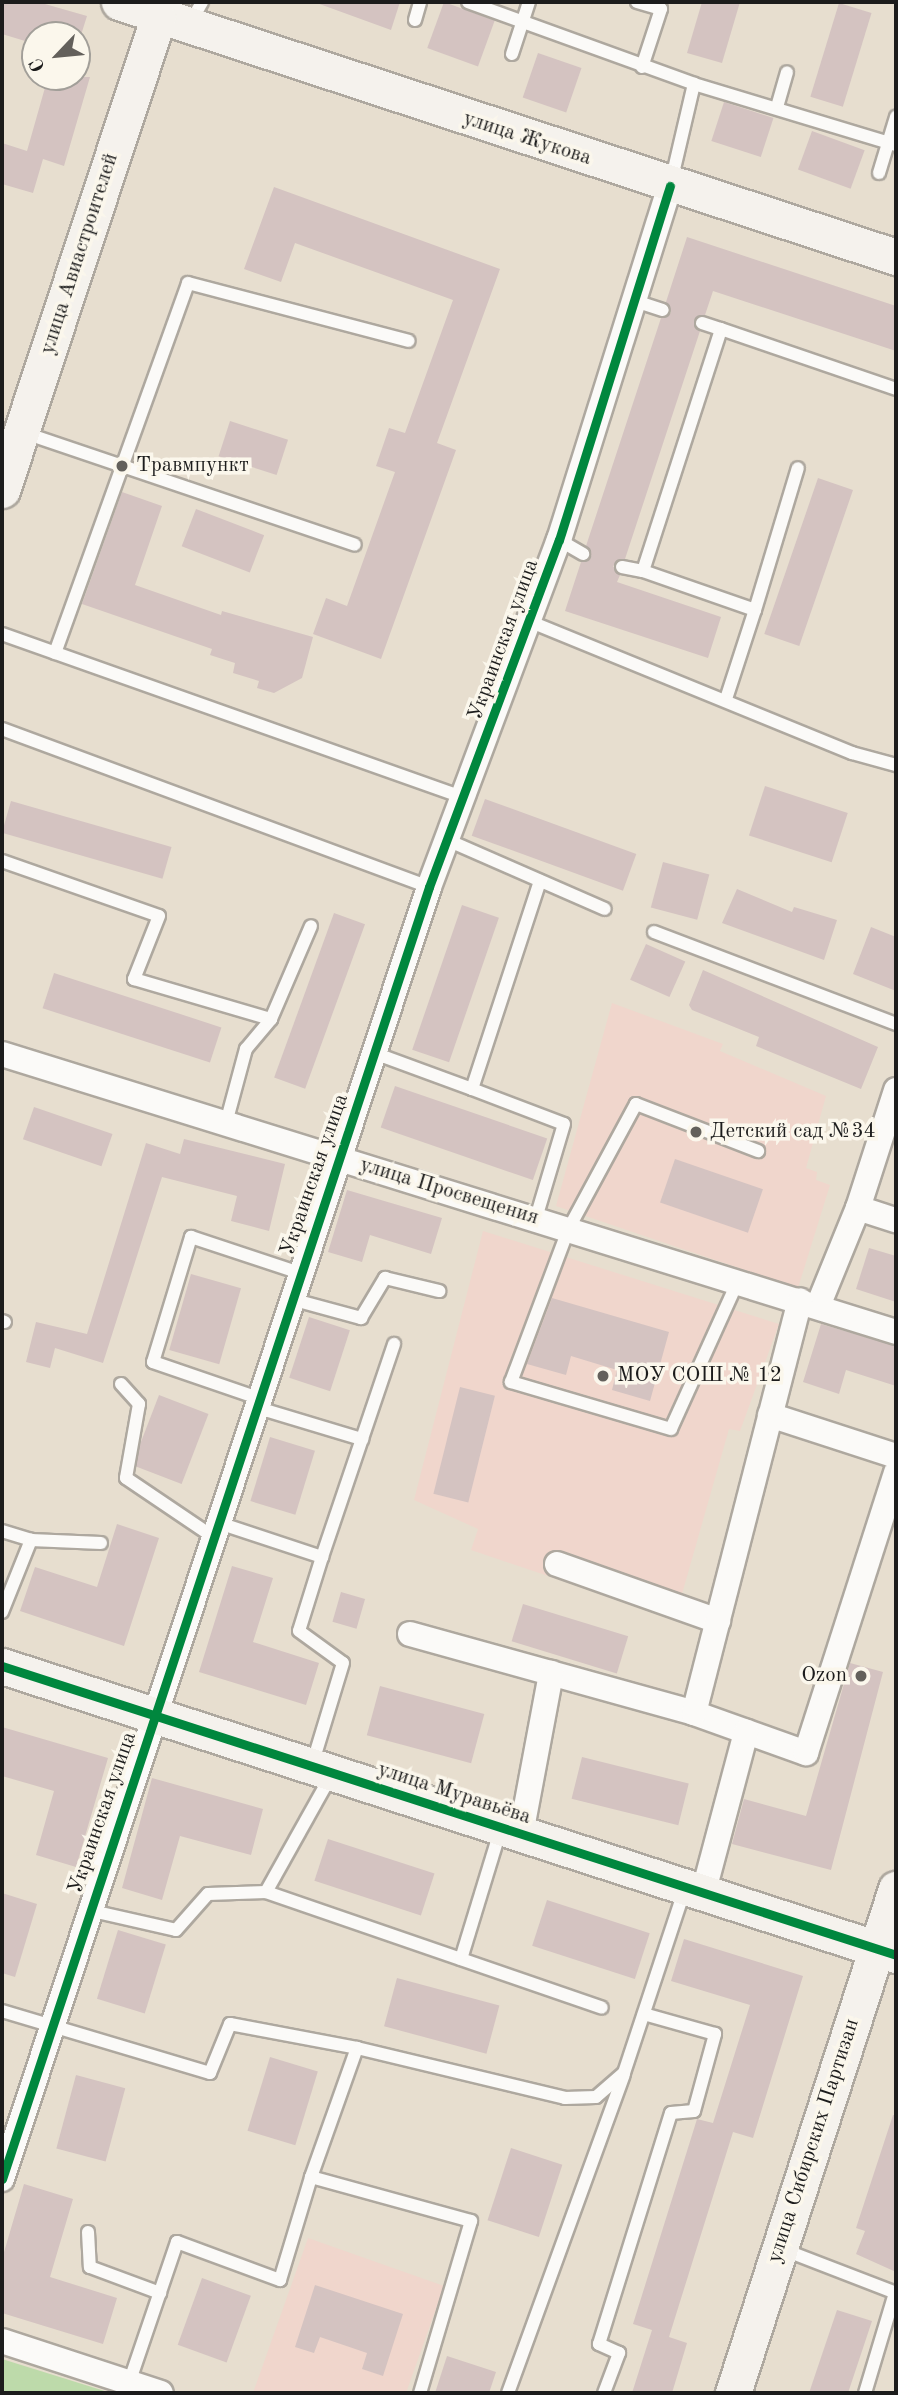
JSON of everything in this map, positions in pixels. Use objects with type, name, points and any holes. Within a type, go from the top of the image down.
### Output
[{"type":"street","name":"улица Жукова","points":[[119,2],[182,15],[670,186],[896,257]]},
{"type":"street","name":"улица Авиастроителей","points":[[2,490],[21,432],[182,15]]},
{"type":"street","name":"Украинская улица","points":[[2,2179],[88,1909],[155,1716],[214,1529],[429,887],[531,622],[559,540],[670,186]]},
{"type":"street","name":"улица Просвещения","points":[[2,1054],[569,1228],[896,1332]]},
{"type":"street","points":[[694,1713],[770,1415],[809,1303],[858,1208],[896,1090]]},
{"type":"street","points":[[858,1208],[896,1220]]},
{"type":"street","points":[[770,1415],[896,1455]]},
{"type":"street","points":[[410,1634],[694,1713],[806,1753],[896,1472]]},
{"type":"street","points":[[557,1564],[718,1620]]},
{"type":"street","name":"улица Муравьёва","points":[[2,1666],[887,1952]]},
{"type":"street","points":[[511,1831],[551,1673]]},
{"type":"street","points":[[694,1891],[746,1732]]},
{"type":"street","name":"улица Сибирских Партизан","points":[[733,2393],[779,2248],[887,1952],[896,1889]]},
{"type":"street","points":[[2,2341],[162,2393]]},
{"type":"lane","points":[[415,20],[420,2]]},
{"type":"lane","points":[[468,2],[642,67],[892,143]]},
{"type":"lane","points":[[512,54],[528,2]]},
{"type":"lane","points":[[637,2],[661,9],[642,67]]},
{"type":"lane","points":[[777,107],[787,72]]},
{"type":"lane","points":[[670,186],[694,84]]},
{"type":"lane","points":[[879,173],[892,143],[896,117]]},
{"type":"lane","points":[[55,653],[188,283],[409,341]]},
{"type":"lane","points":[[635,301],[663,310]]},
{"type":"lane","points":[[702,323],[896,389]]},
{"type":"lane","points":[[643,571],[721,329]]},
{"type":"lane","points":[[21,432],[355,545]]},
{"type":"lane","points":[[726,699],[798,468]]},
{"type":"lane","points":[[559,540],[583,554]]},
{"type":"lane","points":[[622,567],[643,571],[755,610]]},
{"type":"lane","points":[[531,622],[852,752],[896,765]]},
{"type":"lane","points":[[2,634],[464,798]]},
{"type":"lane","points":[[2,729],[429,887]]},
{"type":"lane","points":[[447,840],[605,909]]},
{"type":"lane","points":[[2,861],[159,916],[134,979],[271,1019]]},
{"type":"lane","points":[[472,1089],[540,881]]},
{"type":"lane","points":[[226,1123],[246,1049],[271,1019],[311,926]]},
{"type":"lane","points":[[654,932],[896,1024]]},
{"type":"lane","points":[[374,1053],[564,1124],[536,1219]]},
{"type":"lane","points":[[738,1281],[671,1429],[511,1382],[569,1228],[636,1104],[758,1151]]},
{"type":"lane","points":[[300,1273],[191,1237],[153,1362],[256,1403],[362,1439]]},
{"type":"lane","points":[[291,1299],[361,1318],[385,1278],[439,1291]]},
{"type":"lane","points":[[266,1892],[322,1769],[343,1663],[299,1631],[394,1344]]},
{"type":"lane","points":[[121,1384],[139,1404],[126,1478],[214,1529],[322,1557]]},
{"type":"lane","points":[[2,1531],[31,1540],[101,1543]]},
{"type":"lane","points":[[2,1612],[31,1540]]},
{"type":"lane","points":[[461,1959],[511,1831]]},
{"type":"lane","points":[[511,2392],[644,2014],[694,1891]]},
{"type":"lane","points":[[88,1909],[176,1930],[208,1894],[266,1892],[602,2008]]},
{"type":"lane","points":[[2,2011],[210,2073],[230,2024],[357,2048],[565,2098],[596,2097],[624,2073]]},
{"type":"lane","points":[[604,2393],[619,2353],[599,2344],[607,2318],[671,2113],[694,2111],[715,2034],[644,2014]]},
{"type":"lane","points":[[129,2383],[177,2242],[280,2280],[311,2177],[357,2048]]},
{"type":"lane","points":[[311,2177],[471,2221],[421,2393]]},
{"type":"lane","points":[[88,2232],[90,2267],[159,2293]]},
{"type":"lane","points":[[779,2248],[895,2293],[866,2393]]},
{"type":"shaded area","name":"Детский сад №34","points":[[612,1003],[723,1044],[720,1051],[826,1096],[806,1168],[817,1172],[816,1180],[830,1185],[798,1288],[556,1206]]},
{"type":"shaded area","name":"МОУ СОШ № 12","points":[[483,1231],[779,1324],[740,1431],[729,1429],[682,1594],[663,1589],[655,1612],[471,1550],[478,1529],[414,1500]]},
{"type":"shaded area","points":[[308,2238],[444,2286],[406,2393],[253,2393]]},
{"type":"green space","points":[[2,2359],[111,2393],[2,2393]]},
{"type":"building","points":[[2,2],[38,2],[87,16],[85,21],[21,21],[21,40],[2,34]]},
{"type":"building","points":[[314,2],[400,2],[391,30]]},
{"type":"building","points":[[444,2],[495,20],[478,67],[427,48]]},
{"type":"building","points":[[702,2],[740,2],[722,63],[687,53]]},
{"type":"building","points":[[839,3],[872,13],[843,107],[810,97]]},
{"type":"building","points":[[538,53],[581,68],[566,112],[523,97]]},
{"type":"building","points":[[44,91],[86,91],[64,166],[43,159],[33,193],[2,184],[2,143],[27,151]]},
{"type":"building","points":[[724,102],[773,118],[761,157],[711,141]]},
{"type":"building","points":[[812,131],[865,150],[851,189],[798,170]]},
{"type":"building","points":[[274,187],[500,269],[437,443],[456,450],[381,659],[313,634],[326,598],[347,606],[395,472],[376,466],[389,428],[405,433],[453,300],[295,243],[281,282],[244,269]]},
{"type":"building","points":[[687,237],[896,306],[896,351],[713,291],[705,315],[694,320],[700,331],[625,559],[613,566],[620,575],[617,582],[721,617],[708,658],[565,611],[581,562],[591,558],[586,546],[661,318],[671,313],[666,302]]},
{"type":"building","points":[[230,421],[288,440],[277,475],[219,456]]},
{"type":"building","points":[[818,478],[853,490],[799,646],[764,634]]},
{"type":"building","points":[[122,492],[162,506],[135,585],[221,615],[222,611],[313,637],[302,678],[274,693],[257,688],[259,681],[233,673],[235,663],[210,655],[212,649],[82,604]]},
{"type":"building","points":[[196,509],[264,535],[250,573],[182,546]]},
{"type":"building","points":[[765,786],[848,813],[832,862],[749,835]]},
{"type":"building","points":[[485,799],[636,854],[623,891],[472,836]]},
{"type":"building","points":[[11,801],[172,847],[162,879],[2,833]]},
{"type":"building","points":[[663,862],[709,874],[697,920],[651,907]]},
{"type":"building","points":[[737,889],[792,912],[794,907],[837,920],[824,960],[722,923]]},
{"type":"building","points":[[462,905],[499,918],[449,1062],[412,1050]]},
{"type":"building","points":[[334,913],[365,924],[305,1089],[274,1077]]},
{"type":"building","points":[[871,927],[896,937],[896,991],[853,974]]},
{"type":"building","points":[[646,944],[685,961],[669,997],[630,980]]},
{"type":"building","points":[[703,970],[878,1047],[861,1089],[756,1046],[759,1037],[692,1010],[689,1005]]},
{"type":"building","points":[[54,973],[221,1027],[210,1063],[43,1008]]},
{"type":"building","points":[[395,1086],[547,1138],[533,1180],[381,1128]]},
{"type":"building","points":[[34,1107],[112,1134],[101,1166],[23,1139]]},
{"type":"building","points":[[184,1139],[285,1164],[269,1231],[231,1221],[237,1196],[162,1177],[103,1363],[55,1348],[50,1368],[26,1362],[36,1322],[87,1334],[146,1143],[180,1154]]},
{"type":"building","name":"Детский сад №34","points":[[675,1159],[763,1189],[748,1233],[660,1202]]},
{"type":"building","points":[[347,1190],[442,1218],[431,1254],[370,1235],[362,1262],[328,1252]]},
{"type":"building","points":[[869,1248],[896,1256],[896,1302],[856,1289]]},
{"type":"building","points":[[191,1274],[241,1288],[219,1364],[169,1350]]},
{"type":"building","name":"МОУ СОШ № 12","points":[[552,1298],[669,1332],[650,1401],[612,1390],[617,1370],[571,1356],[566,1375],[527,1364]]},
{"type":"building","points":[[309,1317],[350,1330],[330,1391],[289,1378]]},
{"type":"building","points":[[821,1324],[896,1346],[896,1386],[846,1370],[839,1394],[803,1382]]},
{"type":"building","points":[[460,1387],[495,1396],[468,1502],[433,1494]]},
{"type":"building","points":[[159,1395],[208,1414],[182,1484],[132,1465]]},
{"type":"building","points":[[270,1437],[315,1451],[295,1515],[250,1501]]},
{"type":"building","points":[[117,1524],[159,1538],[124,1646],[20,1611],[35,1567],[97,1587]]},
{"type":"building","points":[[232,1566],[273,1578],[253,1642],[319,1663],[306,1705],[199,1672]]},
{"type":"building","points":[[341,1592],[365,1599],[356,1629],[332,1622]]},
{"type":"building","points":[[523,1604],[628,1636],[617,1673],[512,1641]]},
{"type":"building","points":[[850,1663],[883,1672],[831,1870],[732,1844],[744,1799],[806,1816]]},
{"type":"building","points":[[380,1686],[484,1714],[471,1763],[367,1735]]},
{"type":"building","points":[[2,1727],[108,1758],[76,1867],[36,1855],[54,1791],[2,1776]]},
{"type":"building","points":[[582,1757],[689,1784],[678,1825],[572,1799]]},
{"type":"building","points":[[152,1778],[263,1809],[251,1855],[180,1836],[162,1900],[122,1888]]},
{"type":"building","points":[[328,1839],[435,1874],[421,1915],[314,1881]]},
{"type":"building","points":[[2,1893],[37,1904],[15,1977],[2,1973]]},
{"type":"building","points":[[547,1900],[650,1933],[635,1979],[532,1946]]},
{"type":"building","points":[[118,1930],[166,1945],[145,2013],[97,1999]]},
{"type":"building","points":[[684,1939],[803,1976],[753,2138],[733,2132],[669,2337],[687,2343],[672,2393],[632,2393],[652,2330],[633,2324],[697,2119],[713,2123],[750,2005],[671,1981]]},
{"type":"building","points":[[397,1978],[499,2005],[486,2054],[384,2026]]},
{"type":"building","points":[[270,2057],[318,2072],[295,2145],[247,2131]]},
{"type":"building","points":[[76,2075],[125,2088],[106,2162],[56,2148]]},
{"type":"building","points":[[893,2115],[896,2115],[896,2272],[856,2254],[865,2231],[856,2228]]},
{"type":"building","points":[[511,2148],[562,2165],[539,2237],[488,2220]]},
{"type":"building","points":[[24,2184],[73,2199],[50,2277],[117,2298],[103,2344],[2,2313],[2,2259]]},
{"type":"building","points":[[202,2278],[251,2296],[227,2363],[178,2345]]},
{"type":"building","points":[[315,2285],[403,2314],[383,2376],[362,2369],[367,2353],[320,2337],[314,2353],[295,2347]]},
{"type":"building","points":[[837,2310],[872,2321],[848,2393],[809,2393]]},
{"type":"building","points":[[447,2356],[496,2372],[489,2393],[435,2393]]},
{"type":"cycle path","points":[[2,2179],[429,887],[559,540],[670,186]]},
{"type":"cycle path","points":[[2,1666],[896,1955]]},
{"type":"place","name":"Травмпункт","points":[[122,466]]},
{"type":"place","name":"Детский сад №34","points":[[696,1132]]},
{"type":"place","name":"МОУ СОШ № 12","points":[[603,1376]]},
{"type":"place","name":"Ozon","points":[[861,1676]]}]
